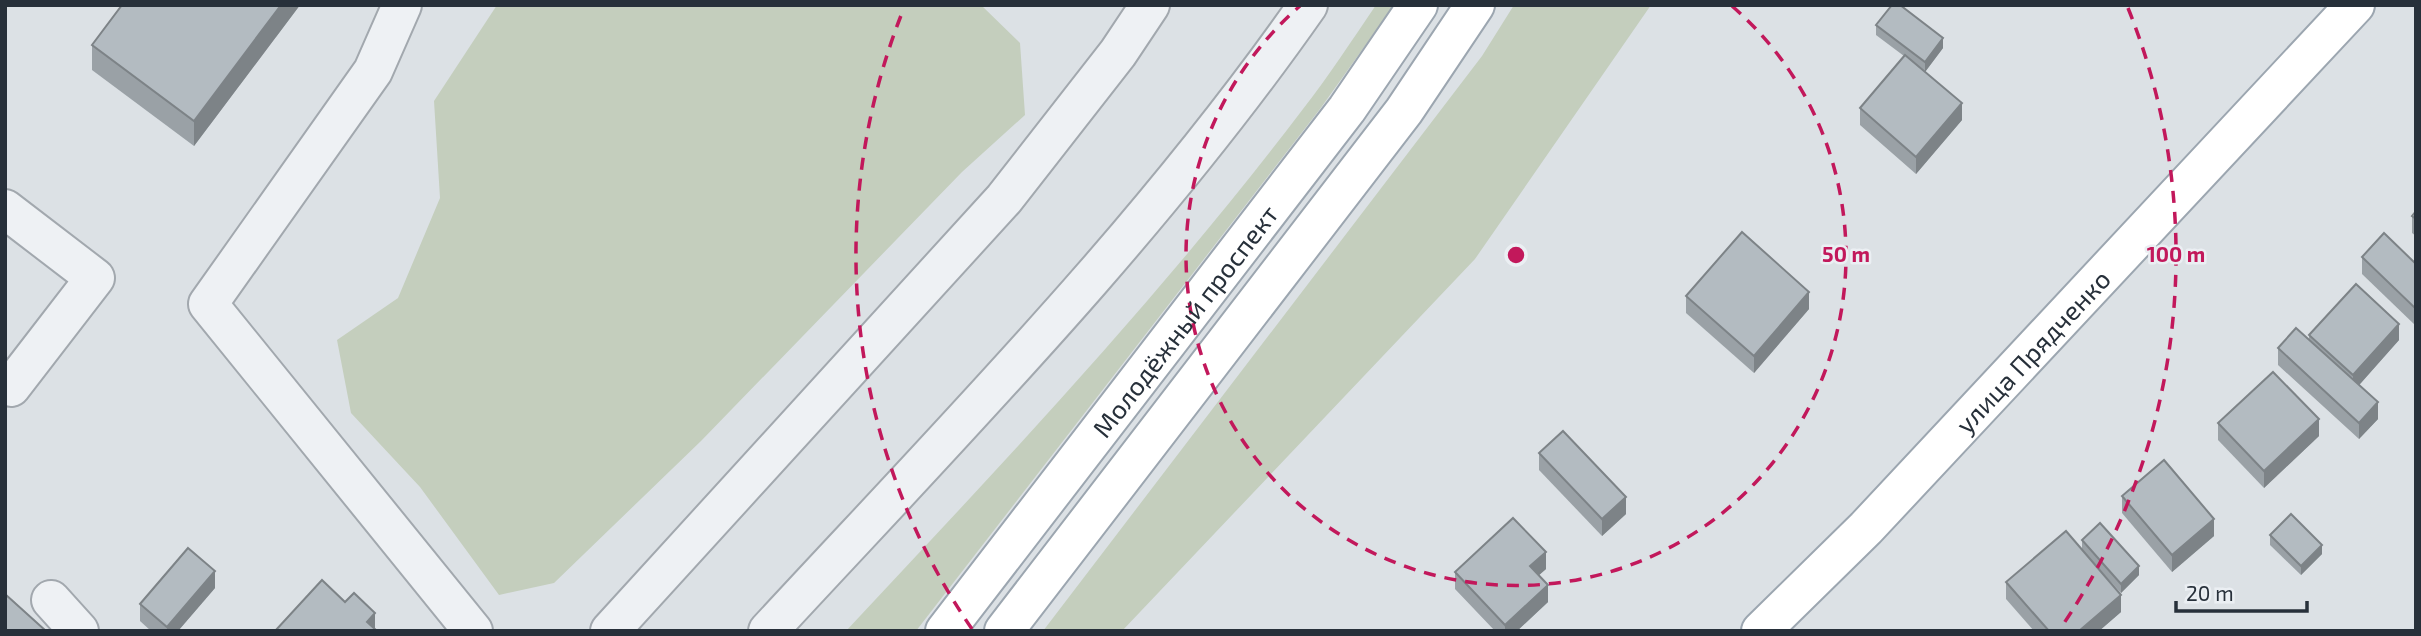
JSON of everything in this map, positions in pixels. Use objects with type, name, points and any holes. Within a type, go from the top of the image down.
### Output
[{"type":"main road","name":"Молодёжный проспект","points":[[945,631],[1347,108],[1418,5]]},
{"type":"main road","name":"Молодёжный проспект","points":[[1004,631],[1396,122],[1475,5]]},
{"type":"main road","name":"улица Прядченко","points":[[1761,631],[1866,528],[2355,5]]},
{"type":"lane","points":[[402,5],[373,71],[208,304],[473,631]]},
{"type":"lane","points":[[610,631],[1004,199],[1118,53],[1150,5]]},
{"type":"lane","points":[[768,631],[1052,324],[1235,104],[1307,6]]},
{"type":"lane","points":[[5,209],[95,278],[12,387],[5,383]]},
{"type":"lane","points":[[51,600],[79,631]]},
{"type":"green space","points":[[497,5],[981,5],[1020,43],[1025,115],[962,172],[701,441],[554,583],[499,595],[420,487],[351,413],[337,340],[398,298],[440,198],[434,101]]},
{"type":"green space","points":[[1376,5],[1394,5],[1320,109],[916,631],[846,631],[1081,376],[1195,245],[1313,96]]},
{"type":"green space","points":[[1514,5],[1651,5],[1475,259],[1122,631],[1043,631],[1482,56]]},
{"type":"building","points":[[122,5],[281,5],[194,121],[92,45]]},
{"type":"building","points":[[1892,5],[1900,5],[1943,38],[1925,62],[1876,25]]},
{"type":"building","points":[[1905,55],[1962,103],[1916,157],[1860,108]]},
{"type":"building","points":[[1742,232],[1809,292],[1754,356],[1686,296]]},
{"type":"building","points":[[2384,233],[2416,264],[2416,309],[2362,257]]},
{"type":"building","points":[[2356,284],[2399,324],[2353,375],[2309,335]]},
{"type":"building","points":[[2296,328],[2378,402],[2359,423],[2278,348]]},
{"type":"building","points":[[2273,372],[2319,419],[2264,471],[2218,423]]},
{"type":"building","points":[[1563,431],[1626,497],[1602,519],[1539,453]]},
{"type":"building","points":[[2164,460],[2214,519],[2172,555],[2122,496]]},
{"type":"building","points":[[2291,514],[2322,545],[2301,566],[2270,535]]},
{"type":"building","points":[[1513,518],[1546,552],[1530,566],[1548,585],[1505,625],[1455,572]]},
{"type":"building","points":[[2100,523],[2139,566],[2121,584],[2082,540]]},
{"type":"building","points":[[2066,531],[2121,595],[2079,631],[2049,631],[2006,582]]},
{"type":"building","points":[[188,548],[215,571],[167,627],[140,604]]},
{"type":"building","points":[[322,580],[345,602],[354,593],[375,613],[367,622],[377,631],[275,631]]},
{"type":"building","points":[[5,594],[46,631],[5,631]]}]
